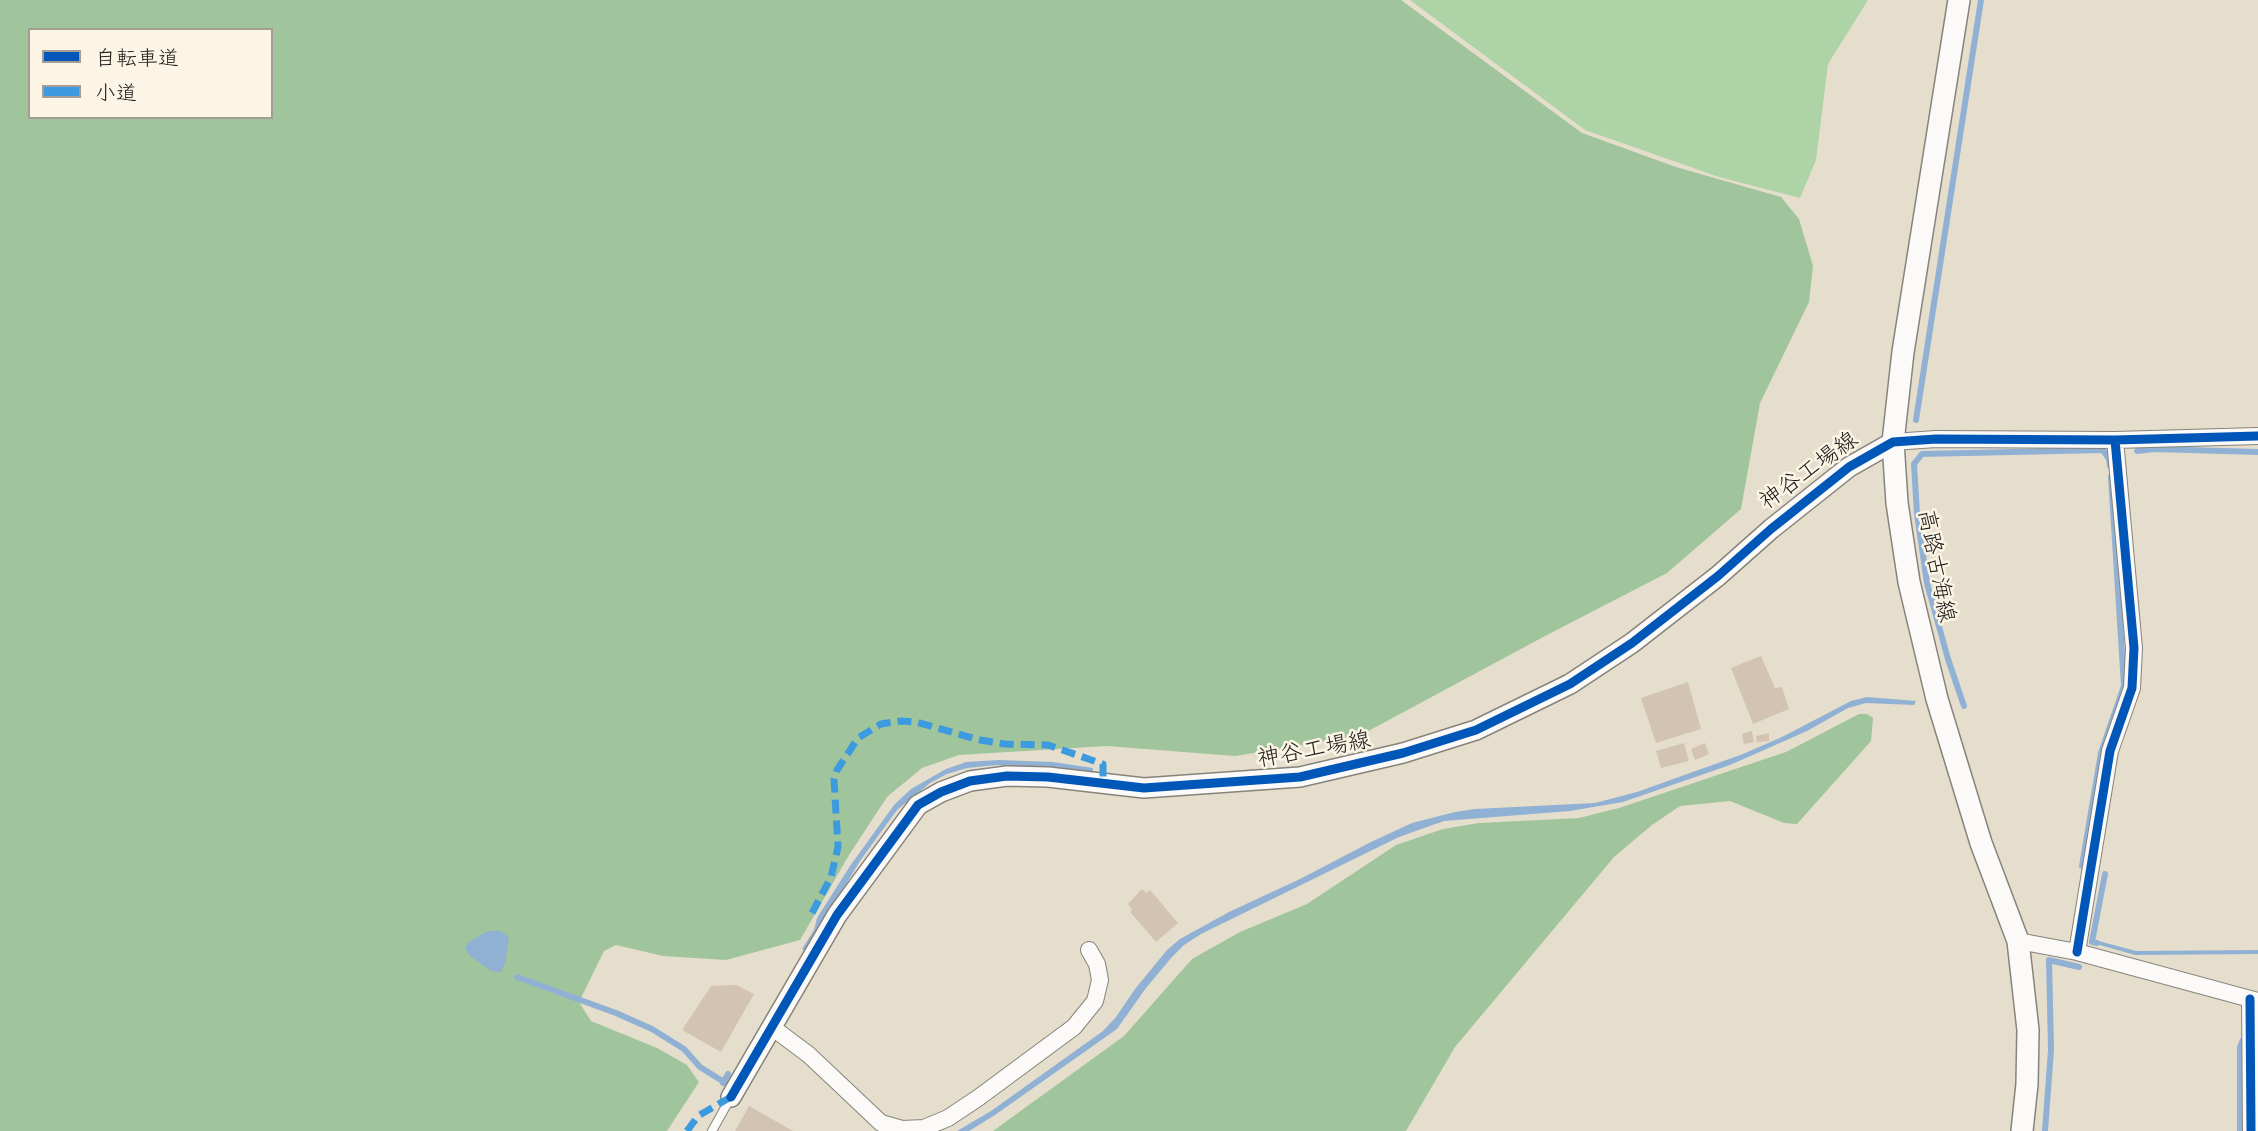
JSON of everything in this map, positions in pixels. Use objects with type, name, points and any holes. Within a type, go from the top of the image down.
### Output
[{"type":"main road","name":"高路古海線","points":[[1959,0],[1903,352],[1893,442],[1909,582],[1937,699],[1981,844],[2018,941],[2028,1030],[2027,1084],[2022,1131]]},
{"type":"street","points":[[1893,442],[1936,439],[2115,440],[2258,436]]},
{"type":"street","points":[[2077,952],[2110,751],[2132,688],[2134,648],[2115,440]]},
{"type":"street","name":"神谷工場線","points":[[731,1097],[837,915],[918,805],[941,792],[970,781],[1007,776],[1048,777],[1144,788],[1300,777],[1403,753],[1476,730],[1570,684],[1632,643],[1718,576],[1771,529],[1849,467],[1893,442]]},
{"type":"street","points":[[2018,941],[2077,952],[2254,1000],[2251,1131]]},
{"type":"street","points":[[773,1028],[809,1055],[881,1124],[902,1129],[924,1128],[948,1118],[978,1098],[1074,1027],[1095,1001],[1100,979],[1097,964],[1089,950]]},
{"type":"lane","points":[[712,1131],[731,1097]]},
{"type":"green space","points":[[0,0],[1401,0],[1582,133],[1676,167],[1781,197],[1799,219],[1813,266],[1809,302],[1760,403],[1741,509],[1667,573],[1359,736],[1235,756],[1107,746],[959,755],[922,768],[887,797],[849,855],[800,940],[726,960],[663,956],[616,945],[604,951],[579,1002],[591,1021],[657,1048],[687,1065],[699,1082],[667,1131],[0,1131]]},
{"type":"green space","points":[[1410,0],[1868,0],[1828,64],[1816,160],[1800,198],[1719,177],[1585,130]]},
{"type":"green space","points":[[1859,714],[1867,714],[1873,718],[1871,741],[1797,824],[1784,823],[1730,801],[1680,806],[1614,857],[1455,1047],[1406,1131],[993,1131],[1124,1036],[1192,959],[1240,932],[1307,904],[1396,845],[1443,829],[1479,823],[1579,818],[1619,808],[1786,752]]},
{"type":"water","points":[[1867,697],[1916,701],[1914,705],[1866,703],[1848,708],[1807,731],[1730,765],[1623,802],[1570,811],[1444,821],[1399,837],[1201,934],[1184,945],[1146,988],[1117,1029],[995,1115],[969,1131],[957,1131],[991,1111],[1103,1031],[1167,950],[1180,939],[1371,842],[1412,823],[1455,812],[1595,803],[1637,792],[1743,754],[1851,701]]},
{"type":"water","points":[[966,762],[1053,762],[1093,768],[1093,772],[997,765],[967,768],[930,783],[897,810],[860,861],[806,951],[802,949],[814,930],[817,918],[850,866],[894,805],[911,789],[946,769]]},
{"type":"water","points":[[488,931],[501,931],[509,938],[501,972],[491,971],[470,956],[465,949],[469,942]]},
{"type":"water","points":[[2091,939],[2136,951],[2258,950],[2258,954],[2135,955],[2089,942]]},
{"type":"building","points":[[1761,656],[1775,688],[1782,687],[1789,709],[1753,724],[1731,668]]},
{"type":"building","points":[[1688,682],[1701,729],[1656,743],[1641,698]]},
{"type":"building","points":[[1752,731],[1754,742],[1744,744],[1742,734]]},
{"type":"building","points":[[1769,733],[1769,741],[1757,742],[1756,736]]},
{"type":"building","points":[[1684,743],[1689,761],[1661,768],[1656,751]]},
{"type":"building","points":[[1705,743],[1709,754],[1695,760],[1691,749]]},
{"type":"building","points":[[1142,889],[1146,893],[1150,890],[1178,923],[1156,942],[1130,912],[1132,910],[1128,904]]},
{"type":"building","points":[[736,985],[754,994],[721,1052],[682,1030],[711,986]]},
{"type":"building","points":[[749,1106],[793,1131],[735,1131]]},
{"type":"waterway","points":[[1916,420],[1981,0]]},
{"type":"waterway","points":[[2137,451],[2154,449],[2258,452]]},
{"type":"waterway","points":[[1964,706],[1927,583],[1917,514],[1914,464],[1922,454],[2103,450],[2110,466]]},
{"type":"waterway","points":[[2082,866],[2101,753],[2124,686],[2111,477]]},
{"type":"waterway","points":[[2097,943],[2092,942],[2105,874]]},
{"type":"waterway","points":[[2045,1131],[2051,1050],[2049,960],[2079,967]]},
{"type":"waterway","points":[[517,977],[652,1029],[684,1049],[700,1067],[724,1082]]},
{"type":"waterway","points":[[2240,1131],[2240,1047],[2243,1040]]},
{"type":"waterway","points":[[723,1083],[728,1074]]},
{"type":"marked path","points":[[812,913],[831,877],[838,847],[834,779],[837,770],[858,738],[881,724],[916,722],[980,740],[1005,744],[1048,745],[1103,764],[1103,783]]},
{"type":"marked path","points":[[687,1131],[698,1116],[731,1097]]},
{"type":"cycle path","points":[[731,1097],[837,915],[918,805],[941,792],[970,781],[1007,776],[1048,777],[1144,788],[1300,777],[1403,753],[1476,730],[1570,684],[1632,643],[1718,576],[1771,529],[1849,467],[1893,442],[1936,439],[2115,440],[2258,436]]},
{"type":"cycle path","points":[[2077,952],[2110,751],[2132,688],[2134,648],[2115,440]]},
{"type":"cycle path","points":[[2250,999],[2251,1131]]}]
